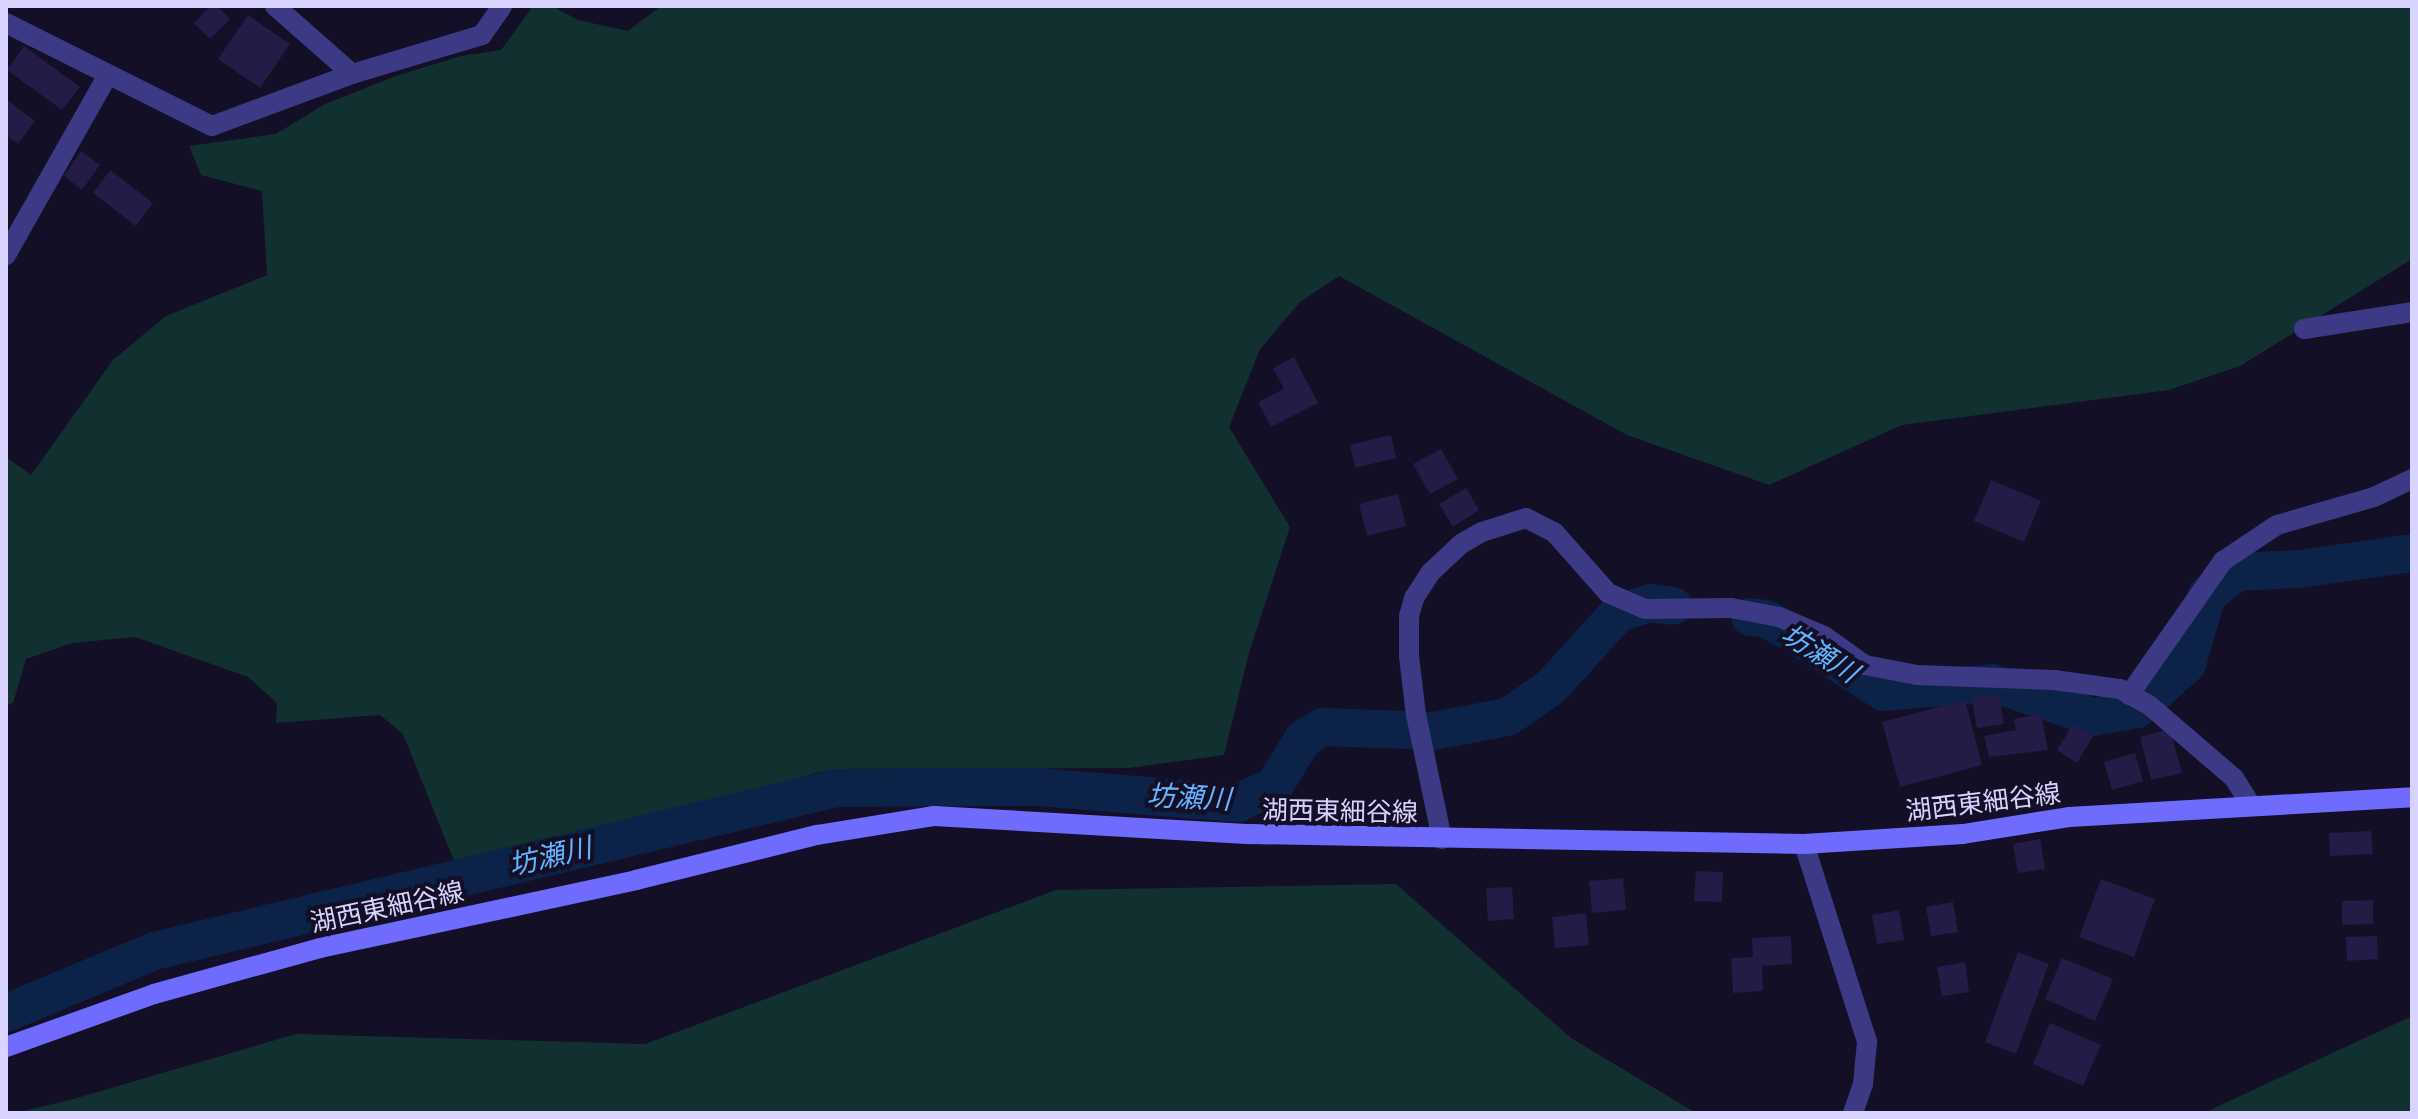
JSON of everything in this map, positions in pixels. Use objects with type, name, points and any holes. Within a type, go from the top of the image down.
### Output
[{"type":"main road","name":"湖西東細谷線","points":[[6,1047],[154,994],[320,948],[636,880],[817,835],[934,816],[1250,834],[1804,844],[1963,834],[2069,817],[2412,797]]},
{"type":"street","points":[[275,6],[352,74]]},
{"type":"street","points":[[6,23],[212,126],[352,74],[482,35],[502,6]]},
{"type":"street","points":[[6,255],[108,75]]},
{"type":"street","points":[[2304,329],[2412,312]]},
{"type":"street","points":[[2129,695],[2223,561],[2277,525],[2374,497],[2412,479]]},
{"type":"street","points":[[1442,839],[1416,715],[1409,656],[1409,616],[1414,598],[1430,573],[1461,544],[1512,520],[1526,518],[1543,524],[1608,593],[1645,609],[1731,608],[1779,617],[1824,636],[1865,665],[1917,675],[2054,680],[2120,689],[2180,730],[2234,778],[2251,805]]},
{"type":"street","points":[[1804,844],[1867,1042],[1863,1084],[1853,1113]]},
{"type":"green space","points":[[533,6],[552,6],[578,20],[628,31],[661,6],[2412,6],[2412,259],[2240,366],[2169,390],[1902,425],[1769,485],[1627,435],[1339,276],[1300,302],[1260,349],[1229,427],[1290,527],[1249,653],[1224,755],[1129,768],[835,769],[811,774],[755,799],[709,805],[627,826],[578,831],[552,844],[485,862],[454,861],[403,734],[380,715],[276,723],[277,703],[248,677],[135,637],[72,643],[26,659],[13,703],[6,705],[6,457],[31,475],[113,360],[166,316],[267,275],[262,191],[201,175],[189,146],[276,134],[325,104],[396,76],[461,56],[501,50]]},
{"type":"green space","points":[[1396,884],[1571,1038],[1696,1113],[14,1113],[70,1100],[296,1034],[645,1044],[1056,890]]},
{"type":"green space","points":[[2412,1016],[2412,1113],[2206,1113],[2212,1109]]},
{"type":"building","points":[[210,6],[217,6],[230,19],[210,39],[194,23]]},
{"type":"building","points":[[248,15],[290,44],[260,88],[218,59]]},
{"type":"building","points":[[24,46],[80,87],[62,110],[7,70]]},
{"type":"building","points":[[6,99],[35,121],[18,144],[6,135]]},
{"type":"building","points":[[81,151],[100,165],[82,190],[64,176]]},
{"type":"building","points":[[110,170],[153,203],[136,226],[93,193]]},
{"type":"building","points":[[1294,357],[1318,403],[1271,427],[1258,402],[1284,389],[1273,368]]},
{"type":"building","points":[[1391,435],[1396,458],[1355,468],[1350,445]]},
{"type":"building","points":[[1441,449],[1458,479],[1430,494],[1413,464]]},
{"type":"building","points":[[1991,480],[2041,501],[2024,542],[1974,521]]},
{"type":"building","points":[[1466,488],[1479,510],[1453,527],[1439,504]]},
{"type":"building","points":[[1398,494],[1406,526],[1367,536],[1359,504]]},
{"type":"building","points":[[1999,694],[2004,724],[1977,728],[1972,698]]},
{"type":"building","points":[[1965,700],[1982,765],[1900,787],[1882,722]]},
{"type":"building","points":[[2041,714],[2048,750],[1989,757],[1984,736],[2016,730],[2014,719]]},
{"type":"building","points":[[2073,724],[2093,736],[2077,763],[2057,750]]},
{"type":"building","points":[[2170,729],[2182,773],[2151,780],[2140,737]]},
{"type":"building","points":[[2135,753],[2143,781],[2112,790],[2104,762]]},
{"type":"building","points":[[2371,831],[2373,854],[2330,856],[2329,833]]},
{"type":"building","points":[[2040,839],[2045,869],[2018,873],[2013,844]]},
{"type":"building","points":[[1696,871],[1723,872],[1722,902],[1694,901]]},
{"type":"building","points":[[1623,878],[1626,910],[1592,913],[1589,881]]},
{"type":"building","points":[[2101,879],[2155,899],[2134,957],[2079,937]]},
{"type":"building","points":[[1512,887],[1514,919],[1488,921],[1486,888]]},
{"type":"building","points":[[2373,900],[2373,924],[2342,925],[2342,901]]},
{"type":"building","points":[[1953,902],[1958,932],[1931,936],[1926,907]]},
{"type":"building","points":[[1899,910],[1904,940],[1877,944],[1872,915]]},
{"type":"building","points":[[1586,913],[1589,945],[1555,948],[1552,917]]},
{"type":"building","points":[[1791,936],[1792,964],[1762,966],[1763,991],[1733,993],[1731,958],[1753,957],[1752,938]]},
{"type":"building","points":[[2377,936],[2378,959],[2347,961],[2346,937]]},
{"type":"building","points":[[2018,952],[2049,964],[2016,1054],[1985,1042]]},
{"type":"building","points":[[2062,958],[2113,979],[2095,1021],[2045,999]]},
{"type":"building","points":[[1965,962],[1969,992],[1942,996],[1937,967]]},
{"type":"building","points":[[2050,1023],[2101,1045],[2083,1086],[2033,1064]]},
{"type":"waterway","name":"坊瀬川","points":[[1750,617],[1766,619],[1793,633],[1883,692],[1992,683],[2093,717],[2137,709],[2187,664],[2207,595],[2236,572],[2299,569],[2412,553]]},
{"type":"waterway","name":"坊瀬川","points":[[6,1013],[154,951],[837,788],[1037,787],[1238,803],[1275,785],[1303,739],[1323,727],[1433,731],[1508,717],[1551,687],[1618,613],[1650,603],[1673,606]]}]
